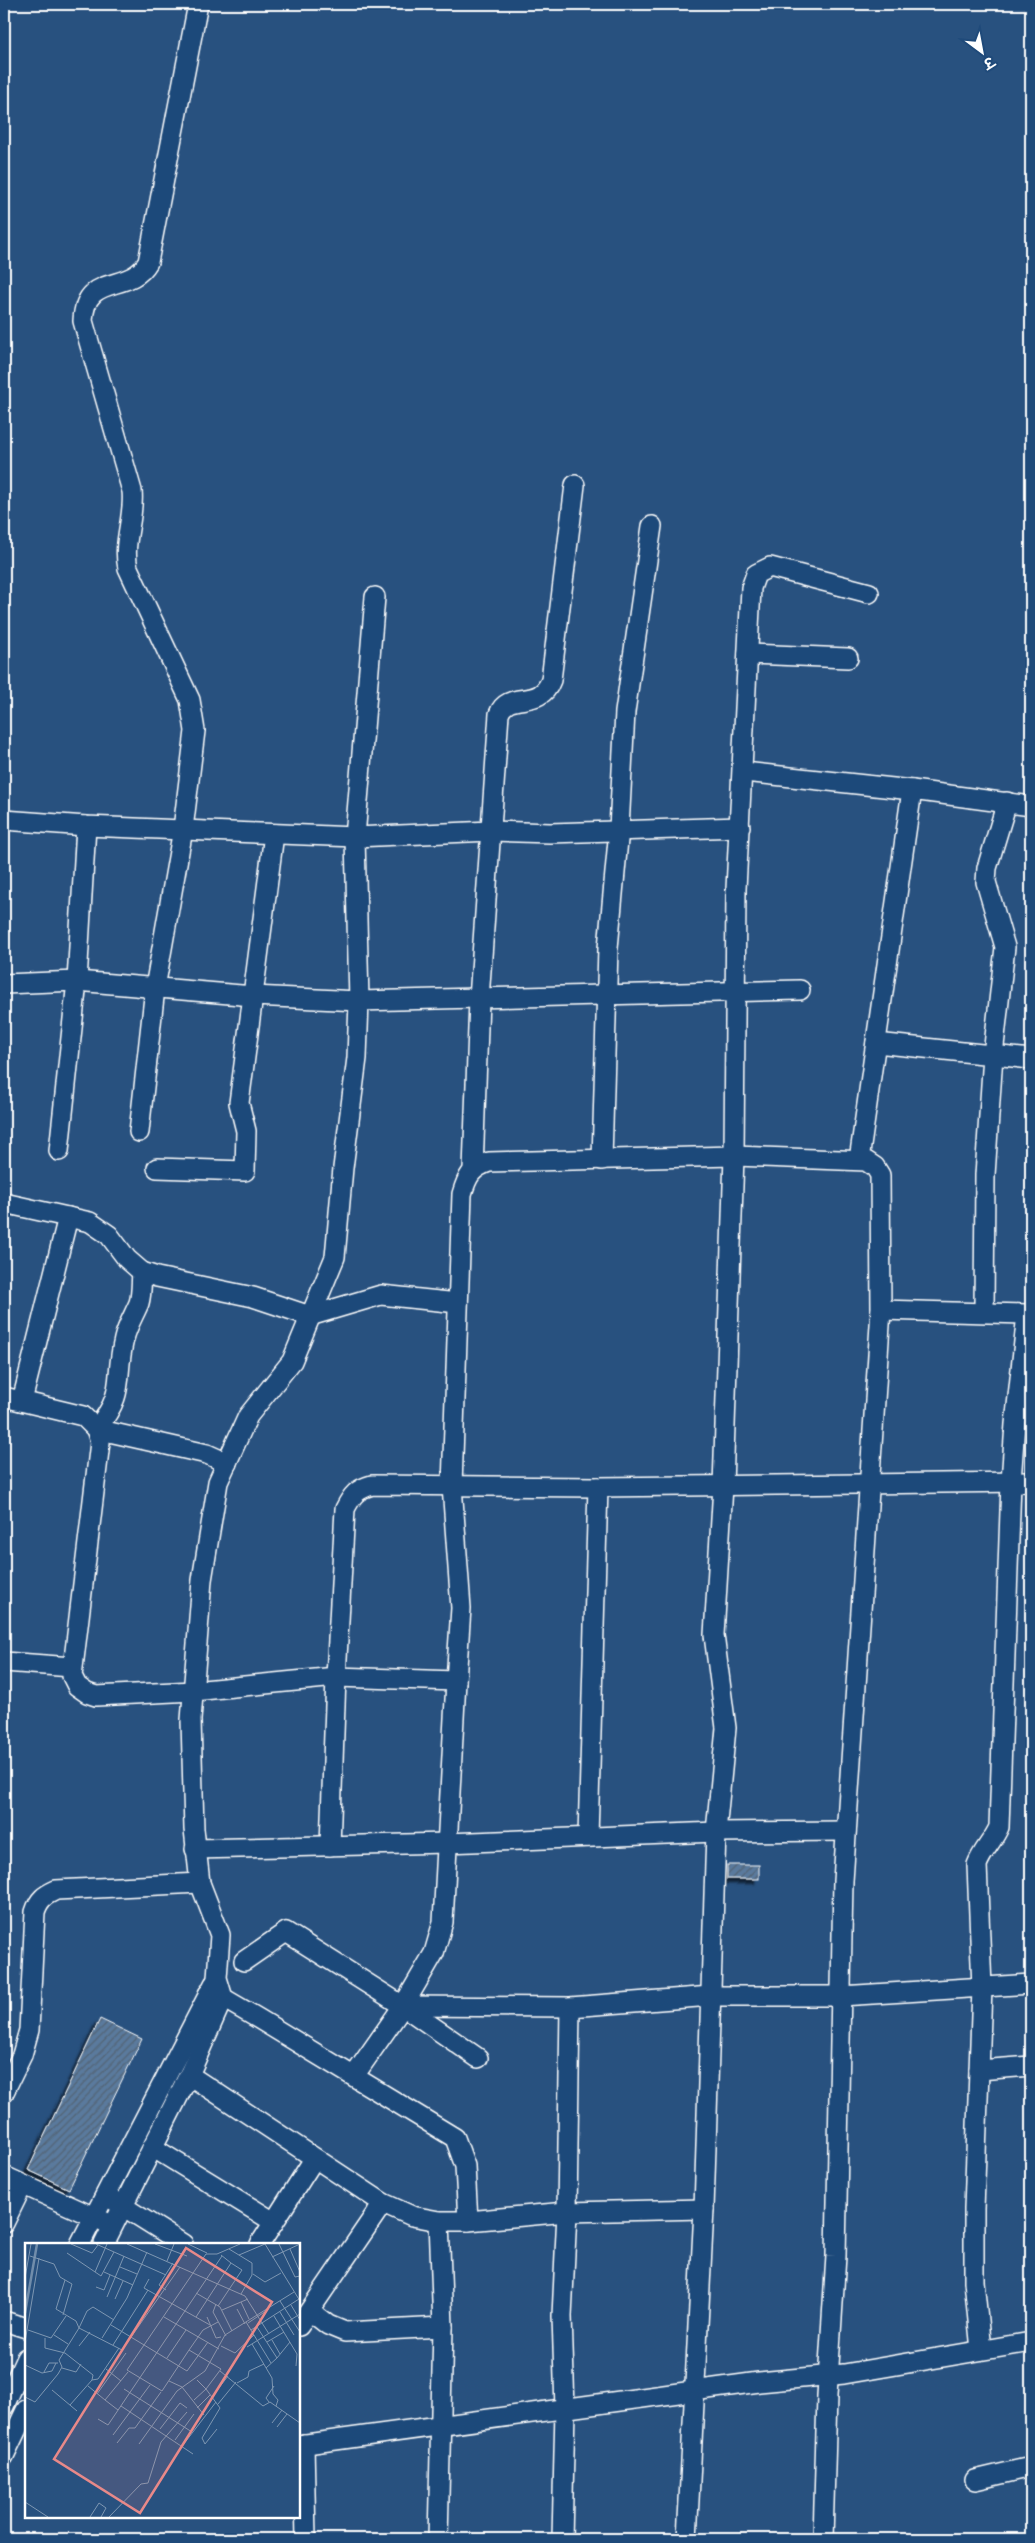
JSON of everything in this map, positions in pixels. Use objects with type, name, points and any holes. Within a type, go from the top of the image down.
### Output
[{"type":"street","points":[[139,1132],[155,988],[183,829],[194,748],[193,715],[190,700],[128,568],[125,556],[133,511],[132,491],[83,321],[84,306],[93,292],[137,275],[148,262],[198,4]]},
{"type":"street","points":[[473,1170],[479,999],[499,714],[501,707],[507,702],[538,697],[547,689],[551,680],[576,485]]},
{"type":"street","points":[[602,1160],[608,948],[619,829],[627,687],[652,526]]},
{"type":"street","points":[[687,2539],[704,2209],[716,1832],[726,1728],[714,1635],[723,1486],[734,1156],[734,992],[750,588],[756,574],[770,567],[869,593]]},
{"type":"street","points":[[104,2243],[200,2051],[216,1990],[220,1935],[200,1883],[196,1850],[191,1720],[202,1580],[218,1482],[248,1416],[292,1361],[336,1257],[343,1168],[357,1058],[359,1001],[355,837],[375,597]]},
{"type":"street","points":[[748,654],[848,658]]},
{"type":"street","points":[[744,772],[912,790],[1031,806]]},
{"type":"street","points":[[859,1160],[912,790]]},
{"type":"street","points":[[984,1312],[983,1234],[993,1055],[1006,947],[986,882],[987,868],[1007,802]]},
{"type":"street","points":[[4,820],[86,826],[355,837],[490,831],[550,834],[619,829],[740,827]]},
{"type":"street","points":[[60,1151],[77,981],[86,826]]},
{"type":"street","points":[[157,1168],[245,1171],[246,1131],[239,1103],[274,834]]},
{"type":"street","points":[[4,984],[77,981],[253,996],[359,1001],[800,990]]},
{"type":"street","points":[[876,1042],[1031,1059]]},
{"type":"street","points":[[354,2076],[403,2006],[434,1953],[443,1922],[456,1681],[462,1608],[452,1486],[462,1194],[468,1175],[478,1166],[489,1162],[734,1156],[866,1161],[875,1167],[880,1175],[881,1310],[846,1831],[836,2256],[828,2376],[823,2539]]},
{"type":"street","points":[[4,1203],[68,1217],[100,1227],[127,1259],[142,1272],[156,1277],[253,1297],[310,1316],[381,1295],[458,1303]]},
{"type":"street","points":[[68,1217],[13,1399],[83,1416],[96,1429],[100,1442],[72,1667],[72,1676],[77,1686],[86,1693],[96,1696],[193,1691],[336,1677],[456,1681]]},
{"type":"street","points":[[96,1429],[109,1414],[118,1392],[126,1329],[140,1296],[142,1272]]},
{"type":"street","points":[[881,1310],[1029,1314],[1015,1424],[1011,1482],[999,1827],[994,1838],[981,1855],[977,1865],[982,1988],[974,2263],[981,2350]]},
{"type":"street","points":[[96,1429],[207,1454],[227,1463]]},
{"type":"street","points":[[330,1846],[336,1677],[346,1509],[351,1497],[358,1489],[372,1485],[598,1488],[1031,1482]]},
{"type":"street","points":[[588,1836],[598,1488]]},
{"type":"street","points":[[4,1662],[72,1667]]},
{"type":"street","points":[[196,1850],[447,1843],[716,1832],[846,1831]]},
{"type":"street","points":[[4,2092],[22,2055],[29,2030],[38,1902],[44,1896],[56,1890],[200,1883]]},
{"type":"street","points":[[244,1961],[286,1932],[403,2006],[478,2058]]},
{"type":"street","points":[[403,2006],[570,2008],[711,1996],[841,1996],[1031,1984]]},
{"type":"street","points":[[80,2243],[183,2043],[216,1990]]},
{"type":"street","points":[[216,1990],[455,2138],[465,2166],[468,2221]]},
{"type":"street","points":[[562,2539],[565,2409],[562,2316],[567,2212],[570,2008]]},
{"type":"street","points":[[183,2043],[200,2051]]},
{"type":"street","points":[[979,2070],[1031,2066]]},
{"type":"street","points":[[189,2075],[383,2203],[412,2216],[439,2221],[468,2221],[567,2212],[704,2209]]},
{"type":"street","points":[[152,2147],[274,2222]]},
{"type":"street","points":[[261,2243],[314,2159]]},
{"type":"street","points":[[4,2176],[22,2186],[94,2216],[113,2226]]},
{"type":"street","points":[[4,2223],[22,2186]]},
{"type":"street","points":[[105,2196],[181,2243]]},
{"type":"street","points":[[300,2325],[383,2203]]},
{"type":"street","points":[[438,2539],[443,2328],[439,2221]]},
{"type":"street","points":[[310,2310],[328,2325],[345,2332],[443,2328]]},
{"type":"street","points":[[4,2320],[25,2328]]},
{"type":"street","points":[[306,2539],[301,2445],[694,2390],[828,2376],[1031,2342]]},
{"type":"street","points":[[4,2406],[25,2360]]},
{"type":"street","points":[[4,2456],[25,2412]]},
{"type":"street","points":[[975,2480],[1031,2467]]},
{"type":"building","points":[[727,1865],[759,1865],[759,1879],[727,1879]]},
{"type":"building","points":[[100,2019],[142,2039],[69,2189],[28,2170]]}]
